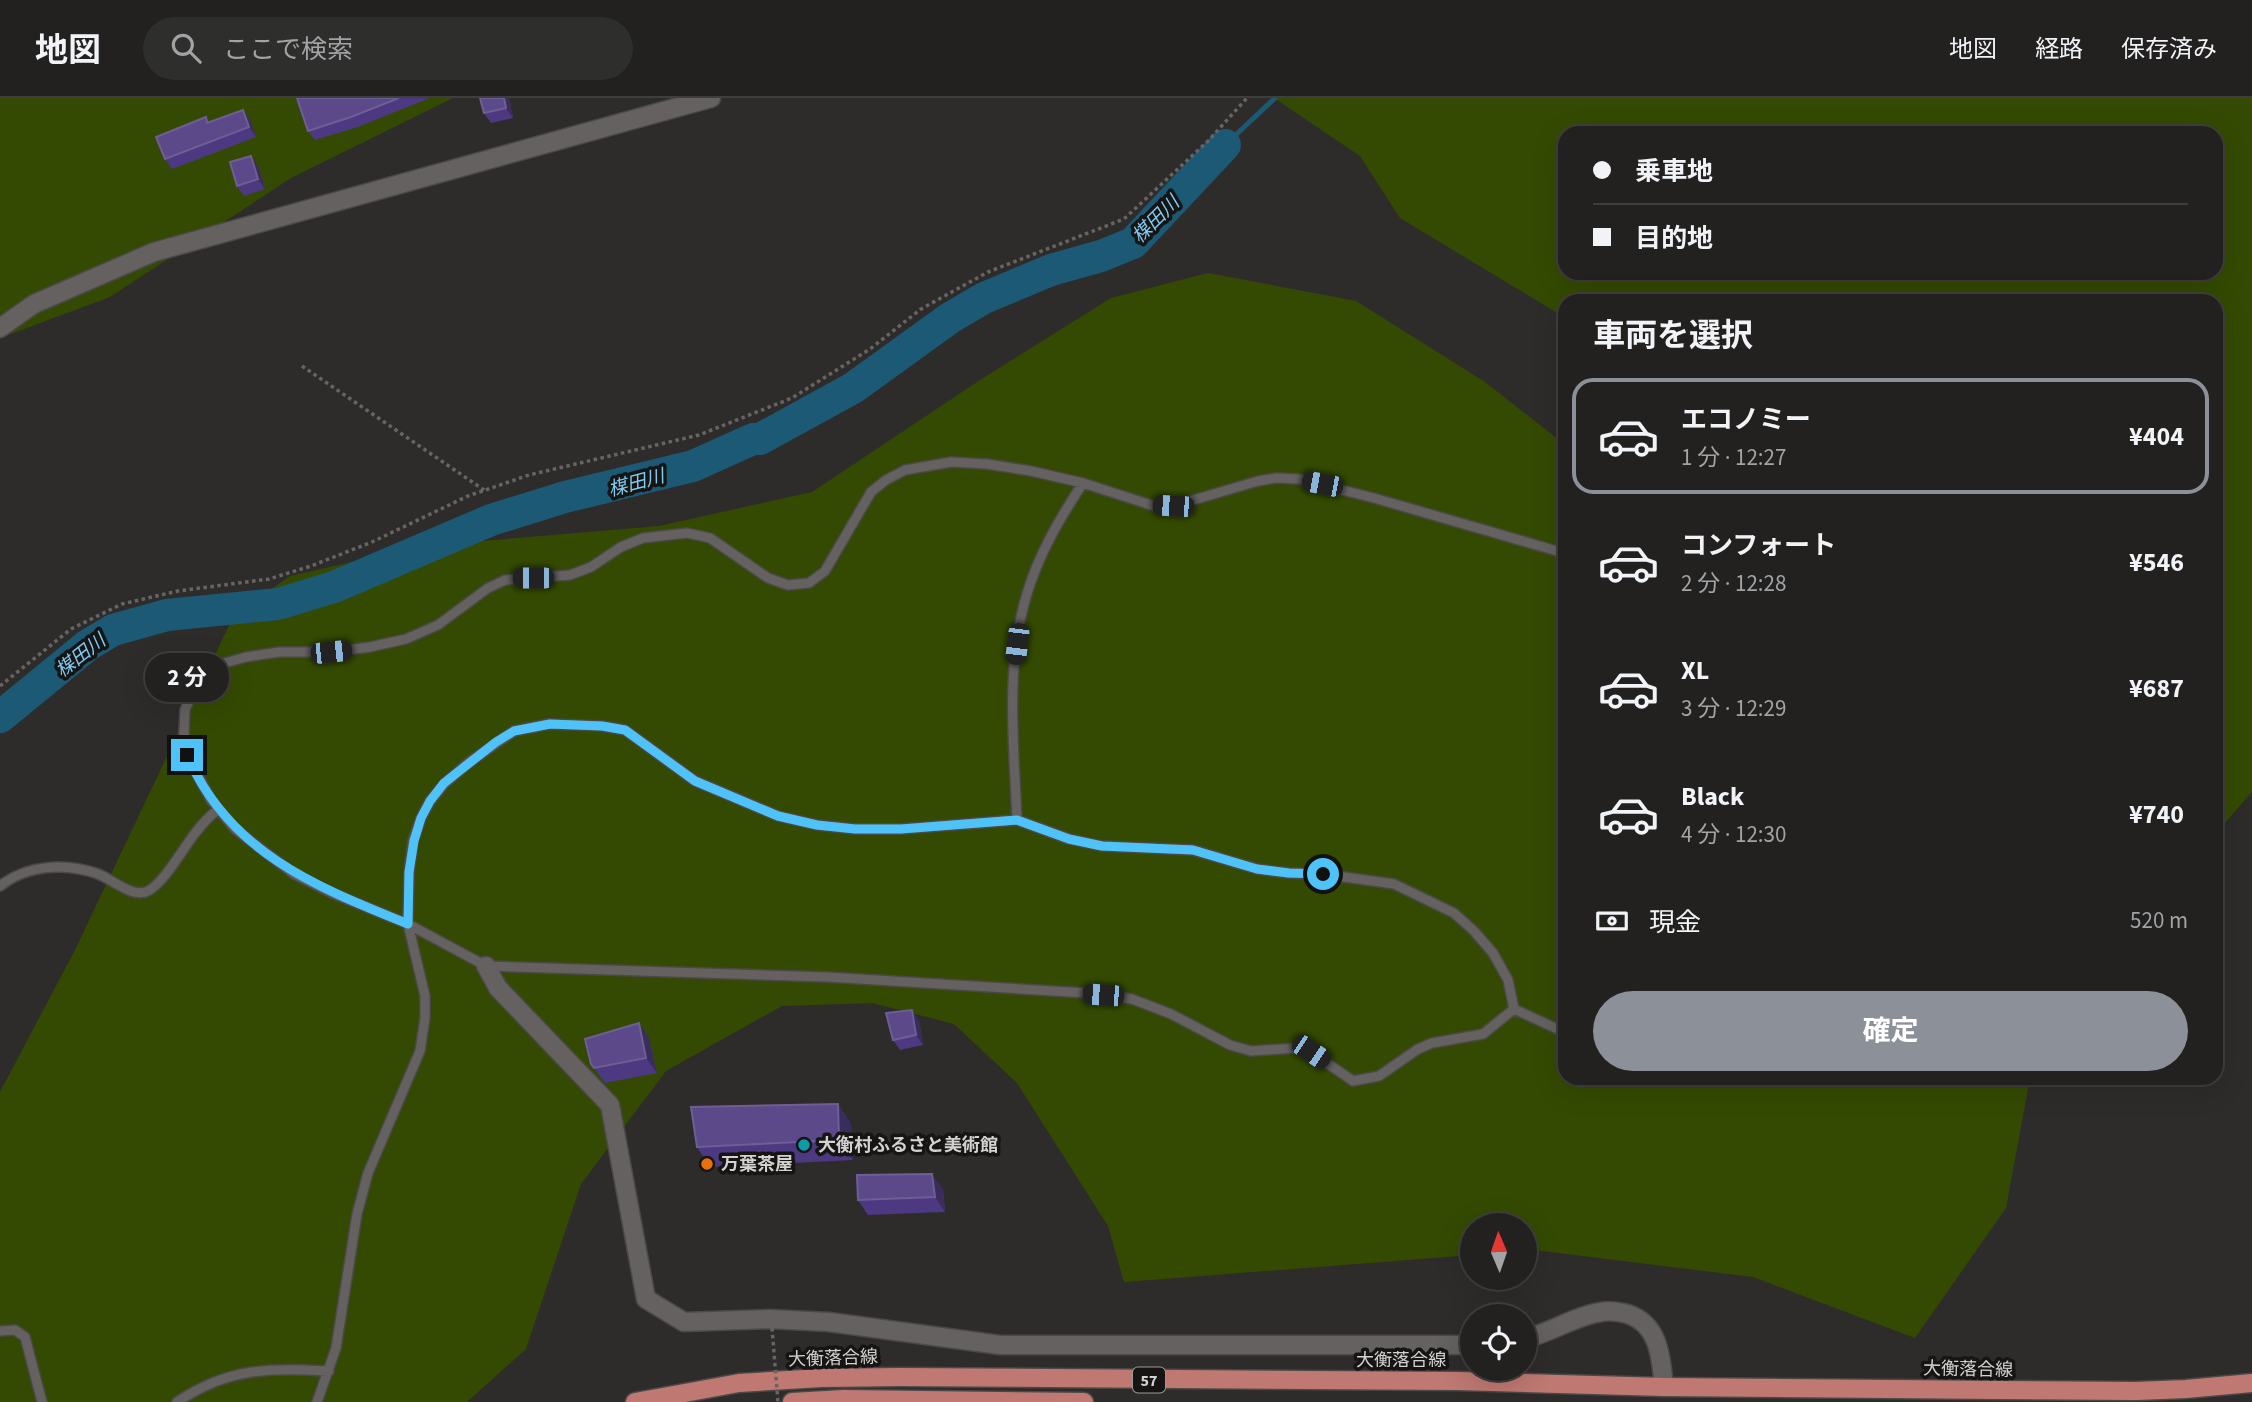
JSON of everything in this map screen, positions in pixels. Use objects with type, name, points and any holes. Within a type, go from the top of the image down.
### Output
[{"type":"main road","name":"大衡落合線","points":[[635,1402],[739,1383],[821,1378],[1444,1381],[1665,1395],[2136,1391],[2252,1383]]},
{"type":"main road","points":[[792,1402],[844,1399],[1084,1402]]},
{"type":"street","points":[[0,328],[34,304],[154,252],[712,98]]},
{"type":"street","points":[[486,966],[498,988],[610,1105],[646,1299],[684,1322],[769,1319],[829,1322],[1000,1345],[1460,1345]]},
{"type":"street","points":[[1537,1336],[1602,1311],[1620,1312],[1636,1317],[1648,1325],[1656,1340],[1661,1357],[1665,1395]]},
{"type":"lane","points":[[1514,1009],[1483,1034],[1432,1043],[1418,1049],[1379,1076],[1353,1081],[1311,1052],[1297,1048],[1251,1051],[1230,1045],[1171,1014],[1132,999],[1103,995],[827,977],[486,966],[408,924],[332,893],[295,874],[235,829],[196,776],[187,755],[185,710],[193,691],[204,676],[221,664],[257,655],[370,647],[406,639],[438,625],[488,588],[505,580],[570,575],[591,567],[621,547],[643,538],[687,533],[710,538],[768,579],[788,585],[809,583],[825,571],[871,492],[905,470],[925,465],[951,462],[987,464],[1083,482],[1151,505],[1173,506],[1258,481],[1276,478],[1299,480],[1374,498],[1558,551]]},
{"type":"lane","points":[[1017,820],[1013,718],[1014,662],[1019,626],[1037,566],[1064,512],[1083,482]]},
{"type":"lane","points":[[317,1402],[329,1371],[342,1316],[357,1214],[368,1173],[403,1094],[422,1040],[425,996],[408,924],[409,872],[414,841],[421,818],[444,783],[514,731],[533,726],[602,726],[625,730],[695,781],[778,816],[817,825],[855,829],[901,829],[1017,820],[1069,839],[1102,846],[1193,850],[1257,869],[1323,874],[1394,884],[1454,913],[1474,931],[1493,953],[1508,980],[1514,1009]]},
{"type":"lane","points":[[0,886],[24,872],[48,867],[73,868],[99,875],[141,893],[149,891],[218,808]]},
{"type":"lane","points":[[1514,1009],[1558,1029]]},
{"type":"lane","points":[[0,1331],[15,1330],[24,1337],[42,1402]]},
{"type":"lane","points":[[177,1402],[211,1384],[242,1373],[274,1368],[329,1371]]},
{"type":"path","points":[[0,686],[71,629],[122,604],[178,591],[269,579],[372,542],[468,496],[529,475],[699,435],[792,398],[870,349],[921,309],[988,272],[1124,219],[1208,141],[1247,98]]},
{"type":"path","points":[[302,366],[484,491]]},
{"type":"path","points":[[772,1328],[778,1402]]},
{"type":"green space","points":[[0,98],[453,98],[291,178],[110,297],[0,338]]},
{"type":"green space","points":[[1274,98],[2252,98],[2252,792],[2223,825],[2223,294],[1558,294],[1558,313],[1400,218],[1360,156]]},
{"type":"green space","points":[[1208,273],[1356,301],[1485,382],[1558,439],[1558,1085],[2029,1085],[2006,1208],[1915,1338],[1753,1277],[1537,1250],[1537,1213],[1460,1213],[1460,1256],[1124,1282],[1108,1226],[1017,1083],[954,1024],[872,1003],[782,1006],[666,1071],[581,1184],[526,1349],[467,1402],[0,1402],[0,1092],[75,950],[234,615],[290,576],[423,546],[659,526],[812,492],[980,380],[1111,298]]},
{"type":"building","points":[[297,98],[399,98],[308,131]]},
{"type":"building","points":[[480,98],[504,98],[506,108],[484,113]]},
{"type":"building","points":[[243,110],[249,127],[165,159],[156,137],[206,117],[207,123]]},
{"type":"building","points":[[251,156],[258,179],[237,186],[230,162]]},
{"type":"building","points":[[912,1010],[916,1035],[893,1040],[886,1013]]},
{"type":"building","points":[[639,1023],[646,1058],[594,1068],[585,1039]]},
{"type":"building","points":[[838,1104],[839,1140],[697,1147],[691,1107]]},
{"type":"building","points":[[932,1174],[935,1197],[858,1200],[857,1175]]},
{"type":"waterway","points":[[1225,145],[1275,98]]},
{"type":"waterway","name":"楳田川","points":[[0,717],[88,645],[113,630],[167,615],[278,604],[334,587],[491,520],[565,497],[693,466],[753,439],[760,439],[853,388],[950,318],[984,298],[1051,270],[1101,256],[1133,243],[1225,145]]},
{"type":"place","name":"大衡村ふるさと美術館","points":[[804,1145]]},
{"type":"place","name":"万葉茶屋","points":[[707,1164]]},
{"type":"route","points":[[187,755],[211,800],[235,829],[263,852],[295,874],[332,893],[408,924],[409,872],[414,841],[430,801],[444,783],[496,742],[514,731],[550,724],[602,726],[625,730],[695,781],[778,816],[817,825],[855,829],[901,829],[1017,820],[1069,839],[1102,846],[1193,850],[1257,869],[1323,874]]}]
